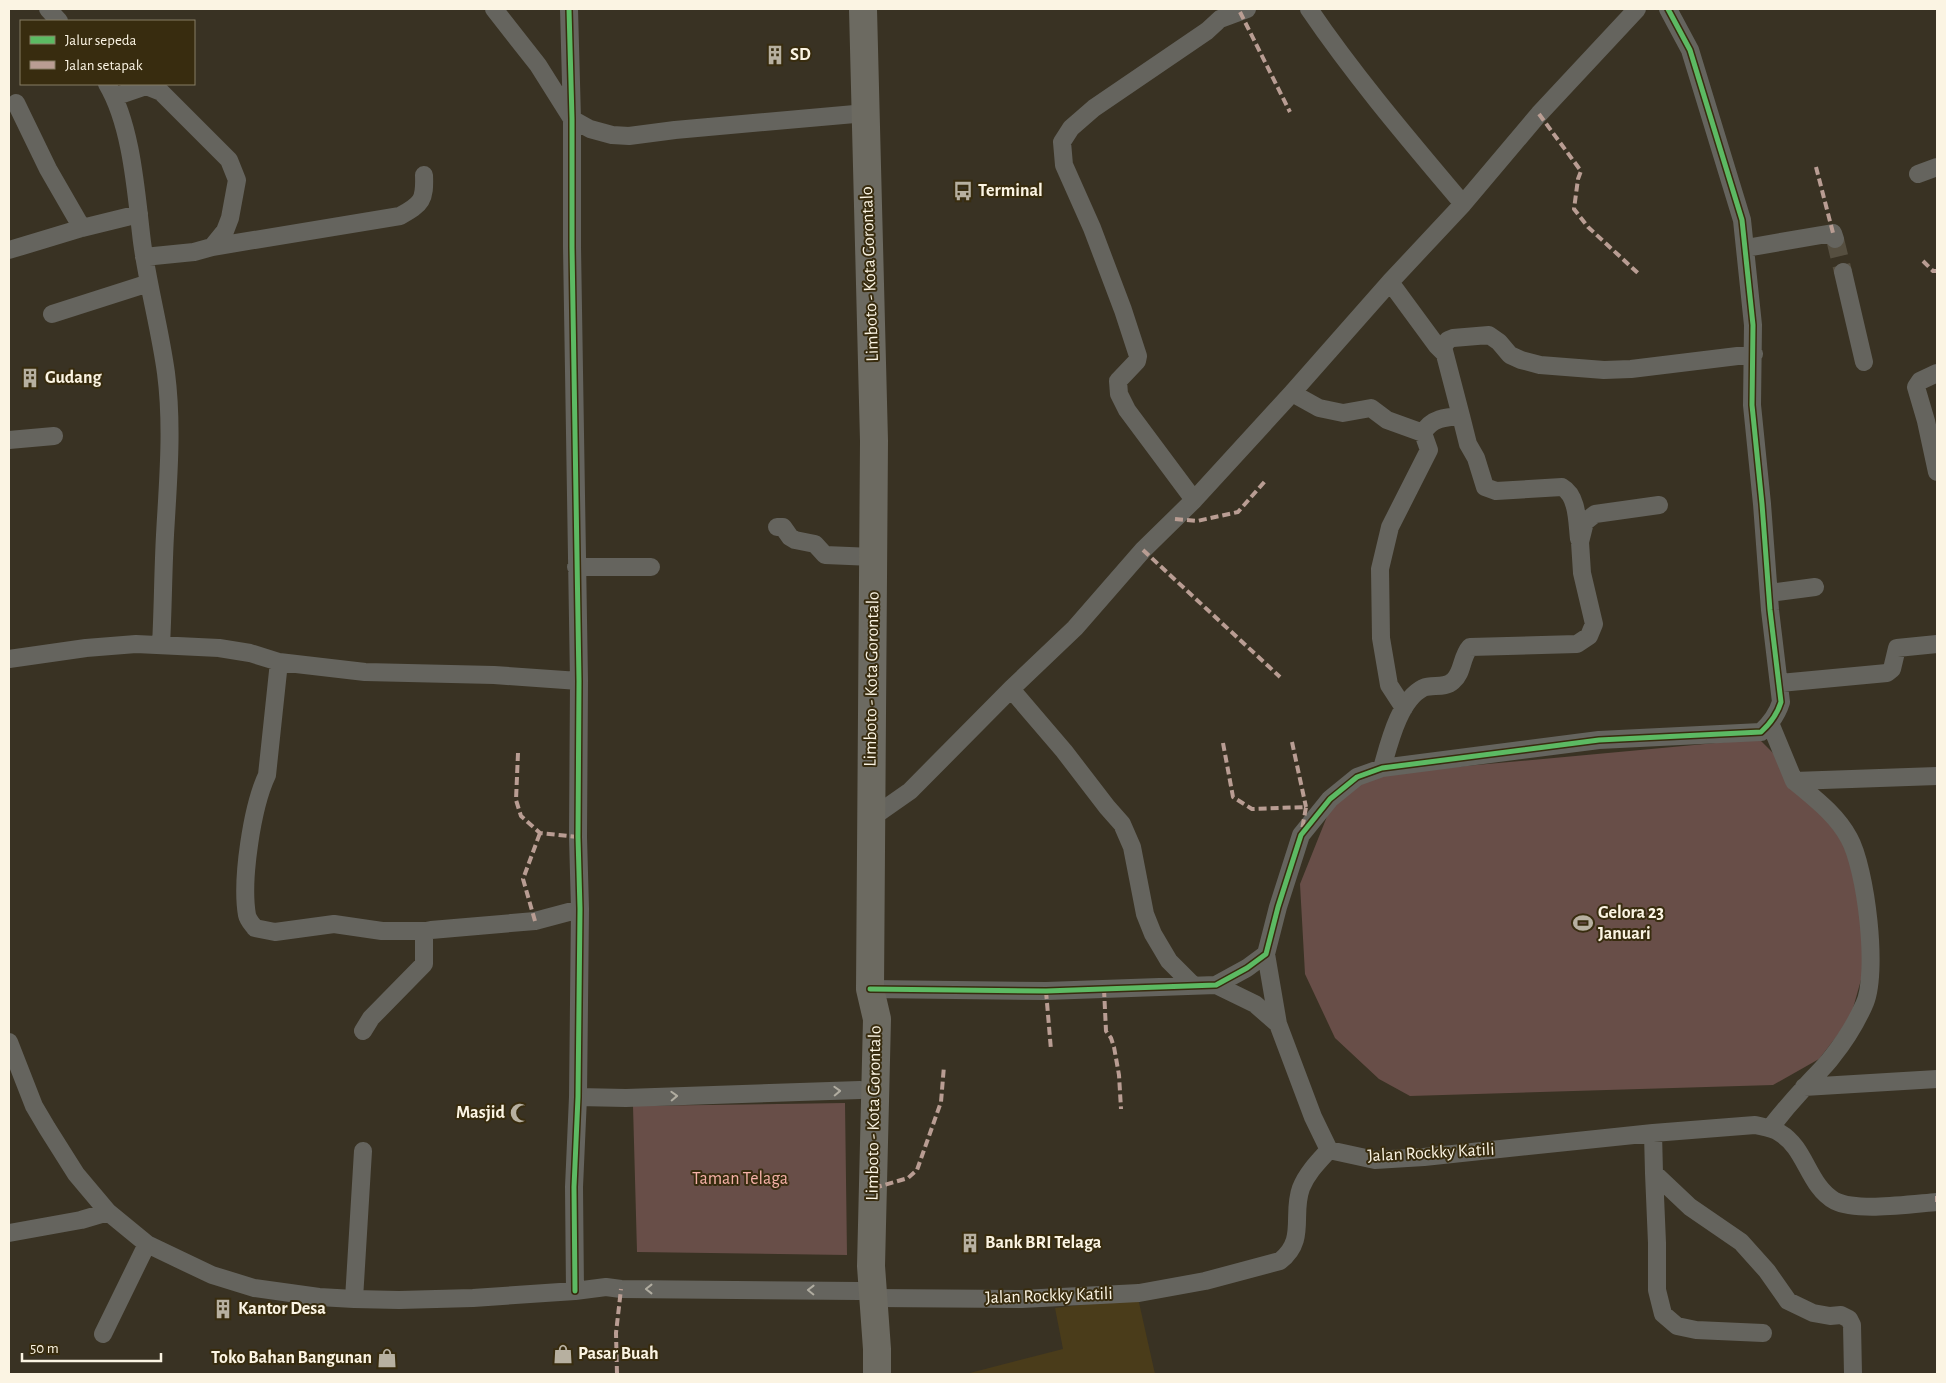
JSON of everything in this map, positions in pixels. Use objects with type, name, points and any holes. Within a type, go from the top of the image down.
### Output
[{"type":"highway","name":"Limboto - Kota Gorontalo","points":[[863,9],[874,441],[870,989],[877,1019],[872,1232],[867,1294]]},
{"type":"highway","points":[[860,1374],[871,1355],[860,1090],[861,1020],[870,989]]},
{"type":"street","points":[[48,9],[58,20]]},
{"type":"street","points":[[494,9],[538,66],[572,119],[590,130],[612,135],[629,136],[675,130],[866,113]]},
{"type":"street","points":[[569,9],[579,681],[578,837],[580,909],[578,1097],[574,1187],[575,1291]]},
{"type":"street","points":[[1194,500],[1127,410],[1119,394],[1118,381],[1137,361],[1138,356],[1092,228],[1064,165],[1062,142],[1071,128],[1094,108],[1207,31],[1217,14],[1247,9]]},
{"type":"street","points":[[1310,9],[1342,57],[1463,204]]},
{"type":"street","points":[[870,820],[910,791],[1011,689],[1075,628],[1144,550],[1194,500],[1292,393],[1390,282],[1463,204],[1539,114],[1637,9]]},
{"type":"street","points":[[1329,1150],[1313,1117],[1278,1024],[1266,954],[1278,907],[1301,835],[1330,800],[1357,777],[1382,768],[1599,740],[1761,732],[1777,714],[1781,702],[1752,404],[1754,325],[1742,220],[1690,50],[1668,9]]},
{"type":"street","points":[[161,645],[170,467],[166,372],[144,257],[127,140],[111,90],[146,86],[161,92],[229,160],[237,180],[237,188],[225,231],[212,247]]},
{"type":"street","points":[[16,103],[48,169],[82,228]]},
{"type":"street","points":[[1918,174],[1937,167]]},
{"type":"street","points":[[144,257],[194,252],[212,247],[400,216],[411,210],[422,198],[424,193],[424,175]]},
{"type":"street","points":[[9,250],[82,228],[139,214]]},
{"type":"street","points":[[1746,248],[1833,233],[1835,239]]},
{"type":"street","points":[[1843,272],[1864,362]]},
{"type":"street","points":[[52,314],[149,282]]},
{"type":"street","points":[[1390,282],[1444,353]]},
{"type":"street","points":[[1382,768],[1392,736],[1404,708],[1412,696],[1425,687],[1442,686],[1452,682],[1458,674],[1465,652],[1470,647],[1577,644],[1589,636],[1594,624],[1582,572],[1580,542],[1573,501],[1566,489],[1562,487],[1496,491],[1485,487],[1476,458],[1468,444],[1444,353],[1443,347],[1448,340],[1488,335],[1499,342],[1510,355],[1521,360],[1540,365],[1604,370],[1649,367],[1754,354]]},
{"type":"street","points":[[1937,373],[1920,381],[1916,387],[1937,472]]},
{"type":"street","points":[[1292,393],[1319,408],[1343,413],[1370,408],[1388,420],[1423,433]]},
{"type":"street","points":[[1404,708],[1389,685],[1381,638],[1380,570],[1390,527],[1429,450],[1423,433],[1426,427],[1436,420],[1461,416]]},
{"type":"street","points":[[9,440],[54,436]]},
{"type":"street","points":[[1580,542],[1585,522],[1595,514],[1659,506]]},
{"type":"street","points":[[777,527],[782,527],[795,540],[815,544],[825,555],[873,557]]},
{"type":"street","points":[[576,567],[651,567]]},
{"type":"street","points":[[1769,593],[1815,587]]},
{"type":"street","points":[[9,659],[86,648],[136,644],[219,648],[250,653],[279,662],[365,672],[494,675],[579,681]]},
{"type":"street","points":[[1780,683],[1887,672],[1892,669],[1897,648],[1937,644]]},
{"type":"street","points":[[279,662],[267,775],[260,790],[254,818],[245,881],[248,917],[255,928],[275,932],[334,924],[382,931],[426,932],[535,920],[580,909]]},
{"type":"street","points":[[1011,689],[1064,751],[1122,824],[1132,847],[1145,914],[1152,934],[1169,961],[1194,986]]},
{"type":"street","points":[[1770,723],[1794,781],[1822,804],[1850,838],[1860,866],[1872,963],[1865,1003],[1832,1057],[1770,1128],[1781,1133],[1789,1140],[1813,1179],[1835,1201],[1863,1206],[1937,1202]]},
{"type":"street","points":[[1794,781],[1937,776]]},
{"type":"street","points":[[363,1031],[372,1018],[424,964],[424,936],[426,932]]},
{"type":"street","points":[[870,989],[1046,991],[1216,985],[1247,968],[1266,954]]},
{"type":"street","points":[[1216,985],[1254,1004],[1278,1024]]},
{"type":"street","name":"Jalan Rockky Katili","points":[[9,1042],[34,1106],[76,1174],[108,1212],[147,1244],[212,1275],[254,1288],[354,1300],[464,1298],[575,1291],[606,1287],[621,1289],[1022,1299],[1139,1293],[1205,1281],[1280,1260],[1288,1254],[1293,1247],[1297,1234],[1300,1189],[1314,1166],[1329,1150],[1375,1160],[1424,1157],[1653,1133],[1755,1125],[1770,1128]]},
{"type":"street","points":[[1804,1087],[1937,1079]]},
{"type":"street","points":[[578,1097],[860,1090]]},
{"type":"street","points":[[1653,1133],[1658,1243],[1657,1290],[1663,1314],[1678,1326],[1696,1330],[1764,1333]]},
{"type":"street","points":[[354,1300],[363,1151]]},
{"type":"street","points":[[1654,1173],[1690,1207],[1741,1242],[1767,1271],[1788,1301],[1813,1313],[1830,1316],[1841,1315],[1849,1319],[1852,1326],[1854,1343],[1853,1374]]},
{"type":"street","points":[[9,1233],[81,1220],[108,1212]]},
{"type":"street","points":[[103,1334],[147,1244]]},
{"type":"shaded area","points":[[1138,1298],[1155,1374],[966,1374],[1063,1349],[1055,1308]]},
{"type":"green space","name":"Gelora 23 Januari","points":[[1759,739],[1843,823],[1861,877],[1866,962],[1850,1019],[1819,1059],[1773,1085],[1410,1096],[1379,1079],[1335,1038],[1305,974],[1300,884],[1330,809],[1368,775]]},
{"type":"green space","name":"Taman Telaga","points":[[845,1103],[847,1255],[637,1252],[633,1106]]},
{"type":"tunnel","points":[[1835,239],[1843,272]]},
{"type":"marked path","points":[[1240,12],[1290,112]]},
{"type":"marked path","points":[[1539,114],[1581,171],[1578,179],[1574,209],[1588,227],[1640,275]]},
{"type":"marked path","points":[[1816,167],[1833,233]]},
{"type":"marked path","points":[[1923,261],[1933,271],[1937,271]]},
{"type":"marked path","points":[[1175,519],[1197,521],[1238,512],[1266,480]]},
{"type":"marked path","points":[[1143,550],[1280,677]]},
{"type":"marked path","points":[[1292,742],[1306,807]]},
{"type":"marked path","points":[[1223,743],[1233,797],[1252,809],[1306,807],[1302,830]]},
{"type":"marked path","points":[[518,753],[516,800],[521,816],[540,833],[578,837]]},
{"type":"marked path","points":[[535,921],[523,879],[540,833]]},
{"type":"marked path","points":[[1104,989],[1106,1031],[1114,1047],[1119,1075],[1121,1109]]},
{"type":"marked path","points":[[1046,991],[1051,1050]]},
{"type":"marked path","points":[[874,1188],[908,1178],[917,1170],[941,1102],[944,1066]]},
{"type":"marked path","points":[[1937,1196],[1937,1202]]},
{"type":"marked path","points":[[617,1374],[616,1333],[621,1289]]},
{"type":"cycle path","points":[[569,9],[579,681],[578,837],[580,909],[578,1097],[574,1187],[575,1291]]},
{"type":"cycle path","points":[[870,989],[1046,991],[1216,985],[1247,968],[1266,954],[1278,907],[1301,835],[1330,799],[1357,777],[1382,768],[1599,740],[1761,732],[1771,722],[1781,702],[1770,610],[1752,405],[1753,325],[1742,220],[1690,50],[1668,9]]},
{"type":"place","name":"SD","points":[[775,55]]},
{"type":"place","name":"Terminal","points":[[963,191]]},
{"type":"place","name":"Gudang","points":[[30,378]]},
{"type":"place","name":"Gelora 23 Januari","points":[[1583,923]]},
{"type":"place","name":"Masjid","points":[[520,1113]]},
{"type":"place","name":"Bank BRI Telaga","points":[[970,1243]]},
{"type":"place","name":"Kantor Desa","points":[[223,1309]]},
{"type":"place","name":"Pasar Buah","points":[[563,1354]]},
{"type":"place","name":"Toko Bahan Bangunan","points":[[387,1358]]}]
